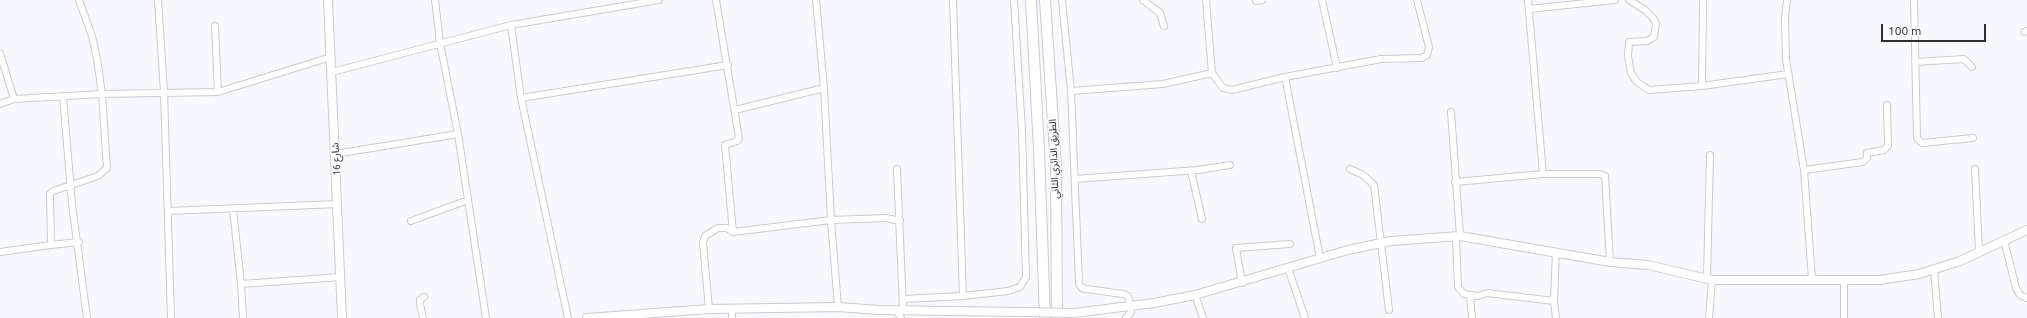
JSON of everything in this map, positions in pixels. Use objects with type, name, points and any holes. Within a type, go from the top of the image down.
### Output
[{"type":"highway","name":"الطريق الدائري الثاني","points":[[1031,0],[1040,150],[1045,318]]},
{"type":"highway","name":"الطريق الدائري الثاني","points":[[1045,0],[1056,168],[1057,318]]},
{"type":"street","points":[[51,245],[50,194],[53,191],[98,176],[107,168],[102,94],[95,49],[79,0]]},
{"type":"street","points":[[158,0],[164,92],[171,318]]},
{"type":"street","name":"شارع 16","points":[[328,0],[342,318]]},
{"type":"street","points":[[435,0],[440,43],[458,134],[486,318]]},
{"type":"street","points":[[332,72],[512,25],[659,0]]},
{"type":"street","points":[[716,0],[739,138],[737,141],[726,145],[725,148],[733,232]]},
{"type":"street","points":[[816,0],[824,88],[831,220],[838,307]]},
{"type":"street","points":[[953,0],[963,296]]},
{"type":"street","points":[[903,299],[963,296],[1017,289],[1023,284],[1026,277],[1022,130],[1014,0]]},
{"type":"street","points":[[1062,0],[1070,91],[1079,284],[1082,288],[1086,289],[1128,296],[1131,312],[1126,318]]},
{"type":"street","points":[[1143,0],[1160,13],[1164,26]]},
{"type":"street","points":[[1206,0],[1212,73],[1223,88],[1227,90],[1381,58],[1422,58],[1427,55],[1429,47],[1418,0]]},
{"type":"street","points":[[1322,0],[1337,68]]},
{"type":"street","points":[[1528,0],[1544,174]]},
{"type":"street","points":[[1529,9],[1615,0]]},
{"type":"street","points":[[1629,0],[1645,10],[1656,23],[1654,37],[1647,40],[1628,42],[1628,56],[1631,72],[1637,82],[1649,90],[1702,86],[1788,74]]},
{"type":"street","points":[[1702,86],[1703,0]]},
{"type":"street","points":[[1787,0],[1785,19],[1788,74],[1796,110],[1804,170],[1812,279]]},
{"type":"street","points":[[1914,0],[1918,141],[1922,142],[1973,138]]},
{"type":"street","points":[[512,25],[521,98],[568,318]]},
{"type":"street","points":[[215,26],[218,92]]},
{"type":"street","points":[[0,53],[14,99]]},
{"type":"street","points":[[0,104],[14,99],[64,96],[164,92],[218,92],[331,57]]},
{"type":"street","points":[[1915,62],[1964,59],[1968,61],[1972,67]]},
{"type":"street","points":[[521,98],[728,65]]},
{"type":"street","points":[[1070,91],[1163,84],[1212,73]]},
{"type":"street","points":[[1285,77],[1320,258]]},
{"type":"street","points":[[734,110],[824,88]]},
{"type":"street","points":[[64,96],[70,186],[87,318]]},
{"type":"street","points":[[1804,170],[1863,162],[1867,158],[1867,153],[1884,150],[1888,146],[1887,106]]},
{"type":"street","points":[[1451,112],[1458,236],[1458,286],[1464,294],[1470,296],[1487,293],[1554,301]]},
{"type":"street","points":[[335,154],[458,134]]},
{"type":"street","points":[[1709,318],[1710,155]]},
{"type":"street","points":[[1075,179],[1191,171],[1230,165]]},
{"type":"street","points":[[897,169],[903,299],[900,312]]},
{"type":"street","points":[[1350,169],[1363,175],[1374,185],[1388,310]]},
{"type":"street","points":[[1975,169],[1979,251]]},
{"type":"street","points":[[1191,171],[1202,219]]},
{"type":"street","points":[[1455,182],[1544,174],[1600,174],[1605,176],[1610,262]]},
{"type":"street","points":[[411,221],[468,200]]},
{"type":"street","points":[[168,211],[338,204]]},
{"type":"street","points":[[234,209],[242,284],[243,318]]},
{"type":"street","points":[[709,309],[703,246],[705,236],[718,228],[727,228],[733,232],[831,220],[886,218],[900,221]]},
{"type":"street","points":[[587,318],[640,316],[709,309],[838,307],[900,312],[1074,313],[1154,303],[1196,295],[1242,283],[1320,258],[1380,243],[1458,236],[1610,262],[1648,265],[1710,279],[1773,281],[1812,279],[1880,280],[1919,274],[1960,261],[2027,230]]},
{"type":"street","points":[[2004,240],[2016,288],[2020,295],[2027,298]]},
{"type":"street","points":[[0,252],[78,242]]},
{"type":"street","points":[[1242,283],[1236,248],[1290,244]]},
{"type":"street","points":[[1556,252],[1554,301],[1556,318]]},
{"type":"street","points":[[1288,268],[1305,318]]},
{"type":"street","points":[[1934,269],[1938,318]]},
{"type":"street","points":[[242,284],[341,277]]},
{"type":"street","points":[[1844,280],[1844,318]]},
{"type":"street","points":[[1196,295],[1203,318]]},
{"type":"street","points":[[1470,296],[1472,318]]},
{"type":"street","points":[[423,318],[420,300],[424,297]]},
{"type":"street","points":[[732,309],[732,318]]}]
